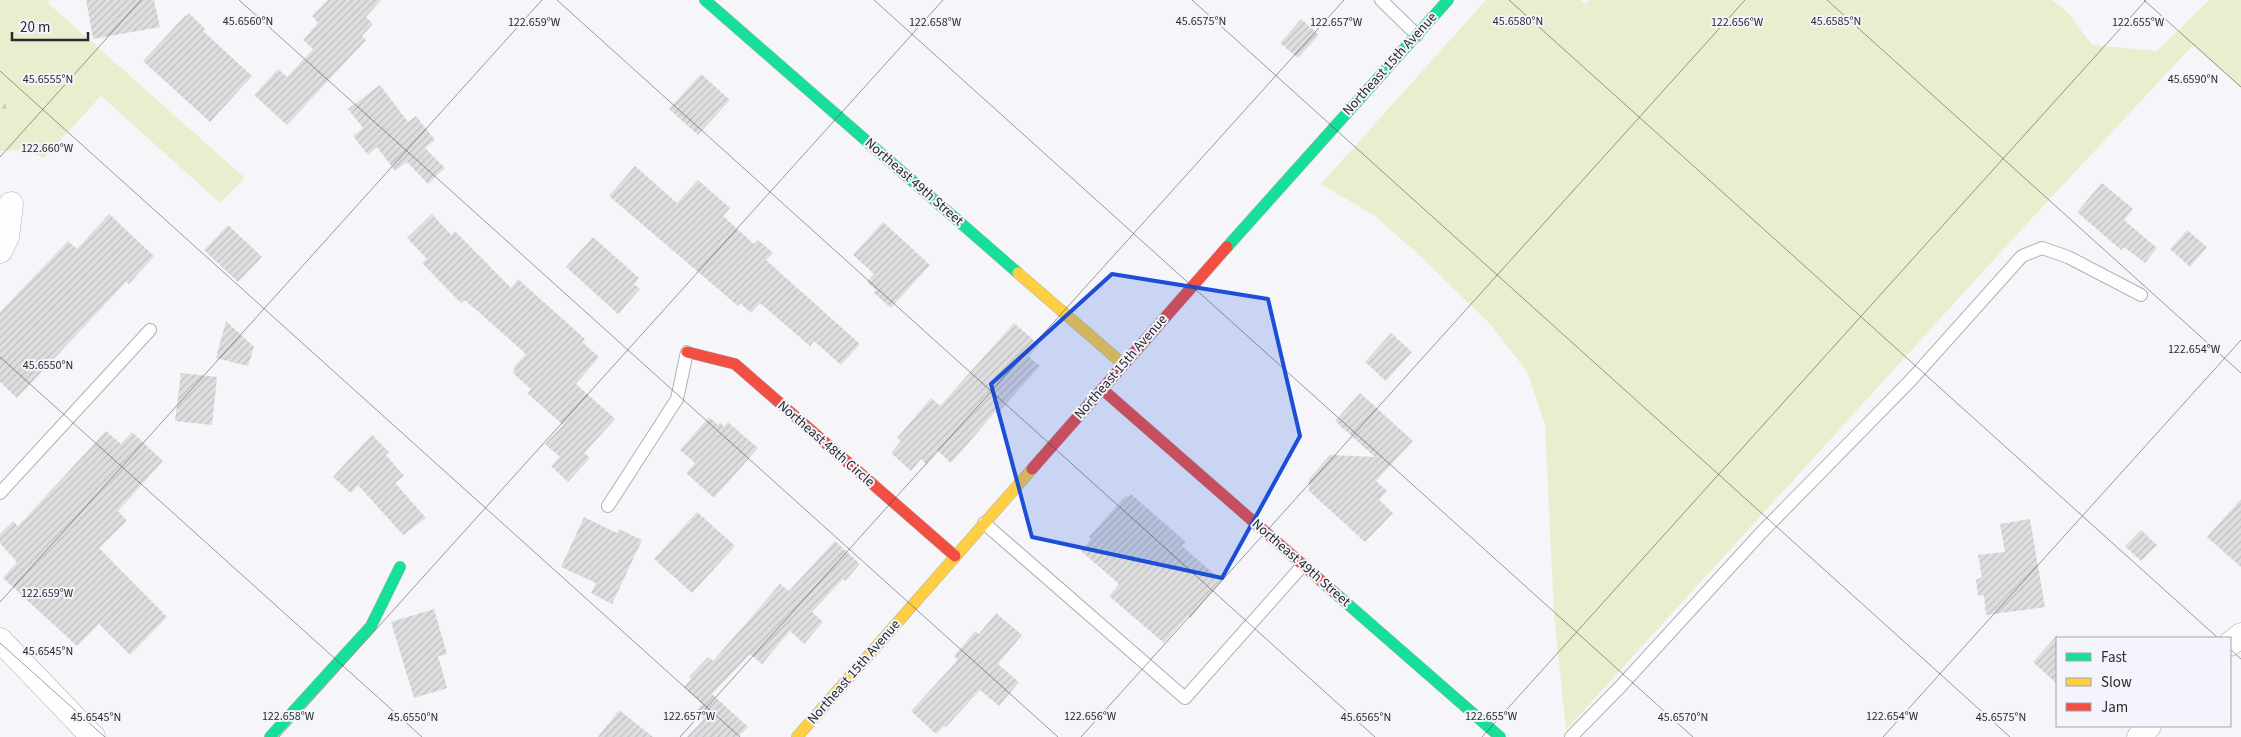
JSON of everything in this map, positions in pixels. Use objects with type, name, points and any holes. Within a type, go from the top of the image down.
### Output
[{"type":"street","name":"Northeast 49th Street","points":[[705,0],[1122,364]]},
{"type":"street","name":"Northeast 15th Avenue","points":[[797,737],[1122,364],[1448,0]]},
{"type":"street","points":[[0,251],[6,237],[12,204]]},
{"type":"street","name":"Northeast 48th Circle","points":[[687,352],[735,364],[955,556]]},
{"type":"street","name":"Northeast 49th Street","points":[[1102,389],[1500,737]]},
{"type":"street","points":[[270,737],[371,626],[400,567]]},
{"type":"street","points":[[2231,643],[2241,635]]},
{"type":"street","points":[[0,640],[92,737]]},
{"type":"street","points":[[2138,737],[2148,727]]},
{"type":"lane","points":[[1381,0],[1417,35]]},
{"type":"lane","points":[[1571,737],[1620,687],[1761,533],[1911,380],[2022,256],[2042,248],[2068,257],[2141,295]]},
{"type":"lane","points":[[0,493],[150,330]]},
{"type":"lane","points":[[608,506],[677,399],[687,352]]},
{"type":"lane","points":[[984,523],[1185,698],[1303,565]]},
{"type":"highlighted area","points":[[1112,274],[1268,299],[1300,436],[1222,578],[1032,537],[991,384]]},
{"type":"green space","points":[[0,0],[50,0],[48,3],[245,178],[220,203],[101,96],[44,158],[27,150],[0,151]]},
{"type":"green space","points":[[1486,0],[1581,0],[1585,4],[1589,0],[2052,0],[2068,13],[2092,45],[2157,51],[2209,0],[2241,0],[2241,88],[2193,45],[2008,244],[1566,730],[1554,615],[1545,425],[1528,373],[1491,325],[1417,253],[1375,216],[1321,184]]},
{"type":"green space","points":[[0,74],[8,117],[0,124]]},
{"type":"building","points":[[86,0],[154,0],[160,27],[93,39]]},
{"type":"building","points":[[328,0],[381,0],[366,17],[373,24],[362,36],[366,40],[287,125],[254,95],[278,69],[287,77],[313,49],[303,40],[318,23],[312,16]]},
{"type":"building","points":[[189,13],[205,29],[203,31],[252,76],[210,122],[143,61]]},
{"type":"building","points":[[1301,19],[1319,35],[1298,58],[1280,43]]},
{"type":"building","points":[[701,74],[730,100],[698,135],[669,109]]},
{"type":"building","points":[[380,85],[408,122],[416,116],[435,140],[425,148],[445,168],[428,184],[407,162],[395,171],[377,147],[368,155],[353,136],[363,128],[348,109]]},
{"type":"building","points":[[635,166],[677,203],[698,180],[730,208],[723,216],[754,244],[758,240],[773,253],[766,260],[860,344],[841,365],[814,341],[810,346],[760,303],[751,313],[740,303],[738,306],[609,196]]},
{"type":"building","points":[[2102,183],[2133,209],[2124,220],[2157,248],[2145,263],[2124,247],[2121,250],[2077,212]]},
{"type":"building","points":[[109,214],[154,256],[129,284],[126,282],[17,398],[0,382],[0,312],[68,241],[77,249]]},
{"type":"building","points":[[432,214],[451,235],[455,231],[511,288],[518,279],[585,339],[582,342],[599,357],[576,384],[615,419],[584,453],[590,458],[568,482],[551,466],[560,457],[545,444],[563,425],[527,393],[531,389],[513,373],[515,370],[513,368],[526,354],[465,300],[461,303],[422,263],[427,259],[407,238]]},
{"type":"building","points":[[883,222],[930,265],[891,308],[874,293],[876,290],[867,282],[874,274],[853,255]]},
{"type":"building","points":[[228,225],[262,257],[238,282],[204,250]]},
{"type":"building","points":[[2187,230],[2207,247],[2190,267],[2170,249]]},
{"type":"building","points":[[593,237],[639,278],[634,284],[640,289],[618,314],[566,267]]},
{"type":"building","points":[[226,321],[254,347],[248,366],[216,358]]},
{"type":"building","points":[[1014,323],[1039,345],[1029,357],[1040,366],[997,414],[995,412],[951,463],[937,450],[926,464],[921,459],[911,471],[891,453],[901,441],[897,438],[931,398],[940,406]]},
{"type":"building","points":[[1391,333],[1412,352],[1386,381],[1365,362]]},
{"type":"building","points":[[181,373],[217,377],[212,425],[175,421]]},
{"type":"building","points":[[1360,393],[1413,441],[1376,481],[1387,491],[1379,500],[1393,513],[1365,542],[1309,491],[1309,479],[1330,455],[1375,457],[1335,421]]},
{"type":"building","points":[[709,417],[718,425],[720,422],[724,427],[728,422],[758,448],[714,498],[686,473],[695,463],[680,450]]},
{"type":"building","points":[[106,431],[121,444],[132,432],[163,461],[118,511],[127,521],[99,548],[167,617],[130,655],[99,624],[77,646],[3,578],[17,562],[0,543],[0,534],[13,521],[18,526]]},
{"type":"building","points":[[372,435],[389,452],[386,455],[404,476],[395,483],[426,518],[403,535],[358,485],[351,493],[333,477]]},
{"type":"building","points":[[1131,494],[1186,542],[1182,546],[1222,581],[1190,618],[1188,616],[1164,643],[1109,596],[1119,584],[1081,551],[1091,539],[1089,537],[1126,495],[1128,497]]},
{"type":"building","points":[[2241,499],[2241,567],[2207,537]]},
{"type":"building","points":[[697,512],[735,546],[692,593],[654,559]]},
{"type":"building","points":[[584,517],[617,533],[619,529],[642,540],[612,604],[591,593],[596,583],[561,567]]},
{"type":"building","points":[[2030,519],[2045,607],[1986,615],[1984,596],[1978,595],[1976,580],[1982,577],[1978,555],[2005,552],[2000,524]]},
{"type":"building","points":[[2141,530],[2157,545],[2141,561],[2125,546]]},
{"type":"building","points":[[835,541],[860,564],[812,612],[823,622],[804,644],[790,631],[762,664],[750,654],[712,694],[748,727],[738,737],[687,737],[704,719],[696,711],[702,704],[684,687],[691,679],[689,677],[708,657],[713,661],[780,584],[789,591]]},
{"type":"building","points":[[434,609],[447,654],[438,656],[447,688],[414,698],[391,622]]},
{"type":"building","points":[[996,613],[1022,635],[998,664],[1019,682],[999,706],[980,690],[946,727],[944,726],[936,734],[911,711],[958,660],[954,656],[975,631],[979,634]]},
{"type":"building","points":[[2057,635],[2056,683],[2033,662]]},
{"type":"building","points":[[619,710],[653,737],[598,737]]},
{"type":"traffic: fast","points":[[705,0],[1018,273]]},
{"type":"traffic: fast","points":[[1227,247],[1448,0]]},
{"type":"traffic: fast","points":[[270,737],[371,626],[400,567]]},
{"type":"traffic: fast","points":[[1335,593],[1500,737]]},
{"type":"traffic: slow","points":[[1018,273],[1123,364]]},
{"type":"traffic: slow","points":[[797,737],[1032,469]]},
{"type":"traffic: jam","points":[[1032,469],[1227,247]]},
{"type":"traffic: jam","points":[[687,352],[735,364],[955,556]]},
{"type":"traffic: jam","points":[[1102,389],[1335,593]]}]
